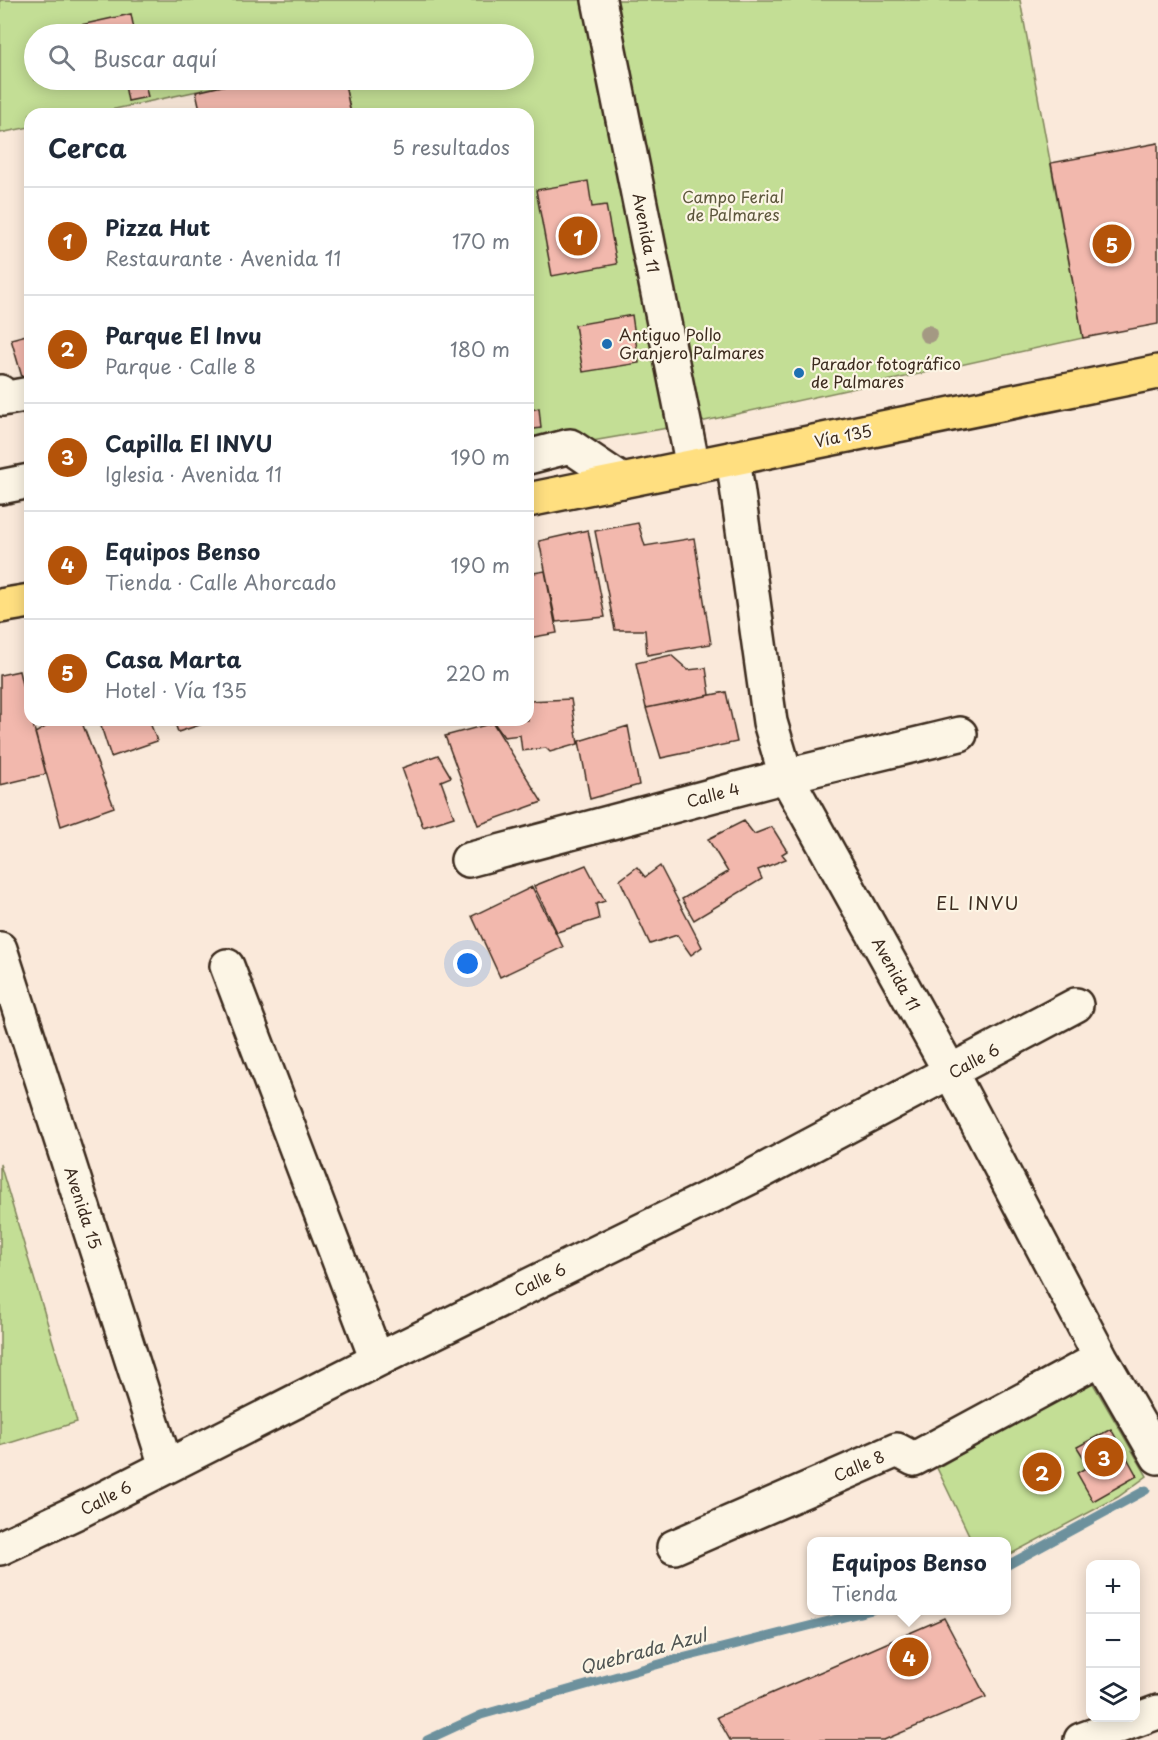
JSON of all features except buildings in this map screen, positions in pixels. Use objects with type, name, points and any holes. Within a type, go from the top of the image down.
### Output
[{"type":"main road","name":"Vía 135","points":[[534,499],[1158,372]]},
{"type":"main road","points":[[0,606],[24,602]]},
{"type":"street","name":"Avenida 11","points":[[599,0],[693,467]]},
{"type":"street","points":[[0,392],[2,399],[24,395]]},
{"type":"street","points":[[534,455],[570,446],[622,481]]},
{"type":"street","name":"Avenida 11","points":[[733,458],[770,722],[786,776],[951,1073],[1101,1358],[1158,1457]]},
{"type":"street","points":[[0,487],[24,482]]},
{"type":"street","name":"Calle 4","points":[[468,860],[786,776],[960,734]]},
{"type":"street","name":"Avenida 15","points":[[0,949],[166,1466]]},
{"type":"street","points":[[228,966],[377,1360]]},
{"type":"street","name":"Calle 6","points":[[0,1548],[79,1511],[377,1360],[755,1175],[1076,1005]]},
{"type":"street","name":"Calle 8","points":[[674,1547],[897,1450],[914,1459],[1101,1358]]},
{"type":"street","points":[[1081,1740],[1158,1712]]},
{"type":"green space","name":"Campo Ferial de Palmares","points":[[0,0],[1020,0],[1083,338],[691,424],[534,451],[534,108],[350,108],[346,90],[534,90],[534,24],[24,24],[24,90],[202,90],[120,108],[24,108],[24,128],[0,133]]},
{"type":"green space","points":[[0,1164],[77,1422],[0,1446]]},
{"type":"green space","points":[[1091,1380],[1147,1476],[1118,1497],[1011,1554],[1011,1537],[970,1537],[937,1468]]},
{"type":"waterway","name":"Quebrada Azul","points":[[1011,1563],[1146,1490]]},
{"type":"waterway","name":"Quebrada Azul","points":[[427,1740],[481,1715],[670,1661],[852,1615]]},
{"type":"place","name":"Pizza Hut","points":[[578,236]]},
{"type":"place","name":"Casa Marta","points":[[1112,244]]},
{"type":"place","name":"Antiguo Pollo Granjero Palmares","points":[[607,344]]},
{"type":"place","name":"Parador fotográfico de Palmares","points":[[799,373]]},
{"type":"place","name":"Capilla El INVU","points":[[1104,1457]]},
{"type":"place","name":"Parque El Invu","points":[[1042,1472]]},
{"type":"place","name":"Equipos Benso","points":[[909,1657]]},
{"type":"district","name":"EL INVU","points":[[978,904]]}]
